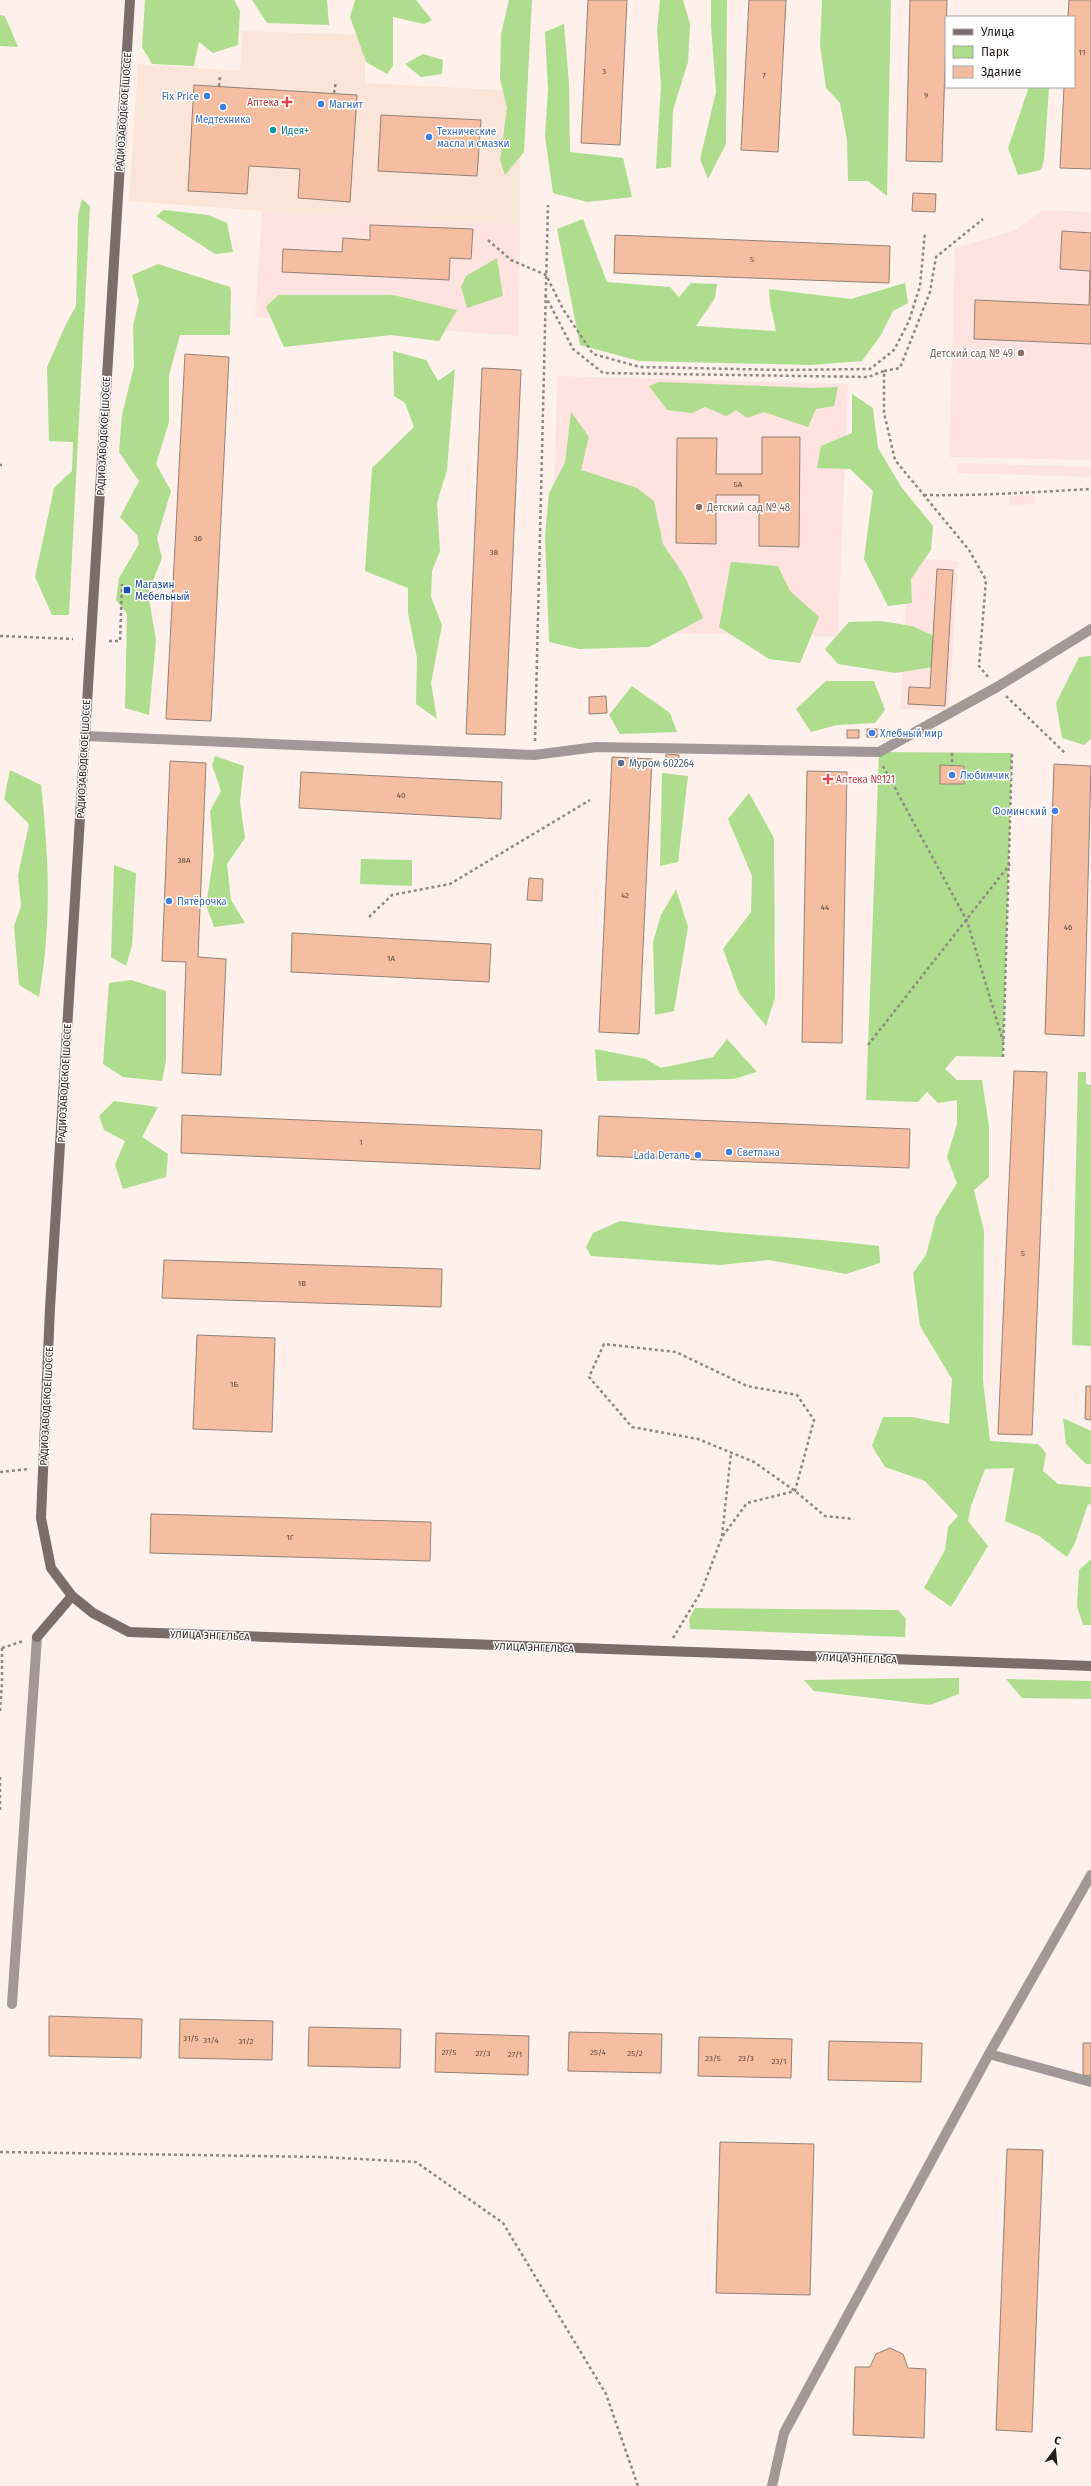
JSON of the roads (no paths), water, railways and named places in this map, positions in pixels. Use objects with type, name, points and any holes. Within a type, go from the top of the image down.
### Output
[{"type":"street","name":"РАДИОЗАВОДСКОЕ ШОССЕ","points":[[41,1518],[51,1300],[130,0]]},
{"type":"street","name":"УЛИЦА ЭНГЕЛЬСА","points":[[41,1518],[51,1568],[72,1596],[93,1613],[129,1632],[1091,1666]]},
{"type":"street","points":[[37,1637],[72,1596]]},
{"type":"lane","points":[[85,736],[534,755],[596,748],[879,752],[996,687],[1091,629]]},
{"type":"lane","points":[[12,2004],[37,1637]]},
{"type":"lane","points":[[772,2486],[784,2433],[989,2054],[1091,1875]]},
{"type":"lane","points":[[989,2054],[1091,2082]]},
{"type":"place","name":"Fix Price","points":[[207,96]]},
{"type":"place","name":"Аптека","points":[[287,102]]},
{"type":"place","name":"Магнит","points":[[321,104]]},
{"type":"place","name":"Медтехника","points":[[223,107]]},
{"type":"place","name":"Идея+","points":[[273,130]]},
{"type":"place","name":"Технические масла и смазки","points":[[429,137]]},
{"type":"place","name":"Детский сад № 49","points":[[1021,353]]},
{"type":"place","name":"Детский сад № 48","points":[[699,507]]},
{"type":"place","name":"Магазин Мебельный","points":[[127,590]]},
{"type":"place","name":"Хлебный мир","points":[[872,733]]},
{"type":"place","name":"Муром 602264","points":[[621,763]]},
{"type":"place","name":"Любимчик","points":[[952,775]]},
{"type":"place","name":"Аптека №121","points":[[828,779]]},
{"type":"place","name":"Фоминский","points":[[1055,811]]},
{"type":"place","name":"Пятёрочка","points":[[169,901]]},
{"type":"place","name":"Светлана","points":[[729,1152]]},
{"type":"place","name":"Lada Dеталь","points":[[698,1155]]}]
